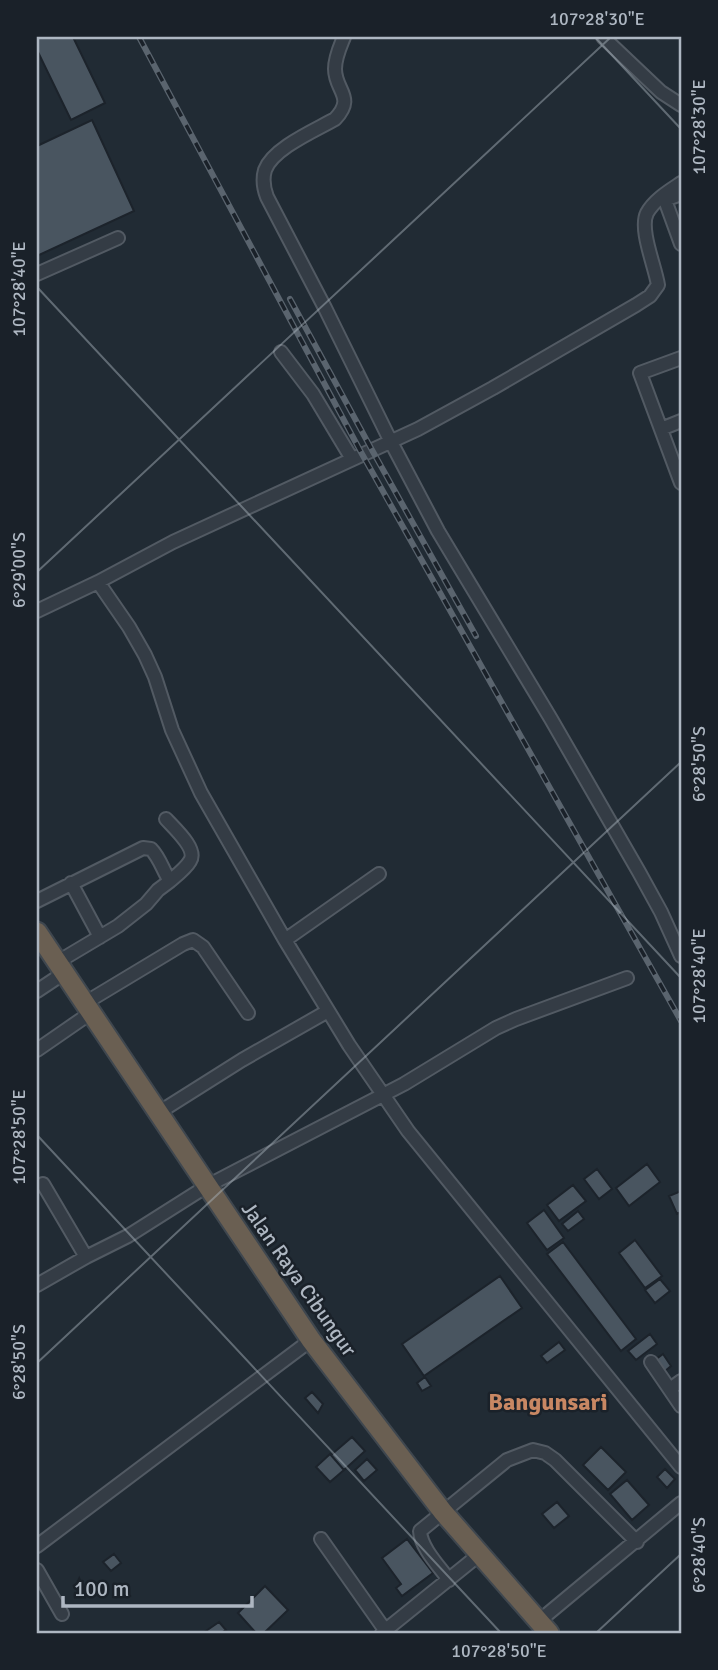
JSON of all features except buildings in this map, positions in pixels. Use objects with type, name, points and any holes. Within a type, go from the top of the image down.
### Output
[{"type":"highway","name":"Jalan Raya Cibungur","points":[[37,932],[311,1340],[443,1512],[543,1628]]},
{"type":"street","points":[[344,37],[336,56],[335,67],[335,74],[345,98],[343,110],[335,119],[284,148],[265,170],[264,188],[391,442],[449,551],[551,719],[639,872],[681,954]]},
{"type":"street","points":[[603,37],[661,92],[681,105]]},
{"type":"street","points":[[37,611],[173,542],[391,442],[494,388],[650,296],[658,285],[644,222],[648,211],[656,202],[681,183]]},
{"type":"street","points":[[681,194],[665,200],[681,244]]},
{"type":"street","points":[[37,274],[118,238]]},
{"type":"street","points":[[281,352],[313,394],[352,459]]},
{"type":"street","points":[[681,358],[640,373],[681,481]]},
{"type":"street","points":[[661,429],[681,421]]},
{"type":"street","points":[[98,582],[145,655],[172,730],[197,784],[285,940],[349,1045],[408,1131],[681,1467]]},
{"type":"street","points":[[37,991],[60,968],[146,904],[190,862],[190,847],[166,819]]},
{"type":"street","points":[[37,901],[143,848],[152,849],[157,854],[170,881]]},
{"type":"street","points":[[285,940],[379,874]]},
{"type":"street","points":[[71,883],[100,937]]},
{"type":"street","points":[[37,1050],[89,1008],[192,940],[204,947],[248,1013]]},
{"type":"street","points":[[37,1285],[128,1236],[207,1186],[384,1095],[496,1028],[627,978]]},
{"type":"street","points":[[158,1113],[242,1060],[328,1011]]},
{"type":"street","points":[[43,1184],[86,1257]]},
{"type":"street","points":[[37,1546],[311,1340]]},
{"type":"street","points":[[651,1362],[681,1406]]},
{"type":"street","points":[[670,1389],[681,1381]]},
{"type":"street","points":[[449,1580],[425,1546],[420,1531],[507,1461],[533,1450],[545,1453],[555,1460],[636,1542]]},
{"type":"street","points":[[543,1628],[681,1503]]},
{"type":"street","points":[[321,1539],[383,1632],[480,1554]]},
{"type":"street","points":[[37,1570],[62,1614]]},
{"type":"railway","points":[[139,37],[362,454],[681,1021]]},
{"type":"railway","points":[[290,299],[476,636]]},
{"type":"district","name":"Bangunsari","points":[[548,1402]]}]
